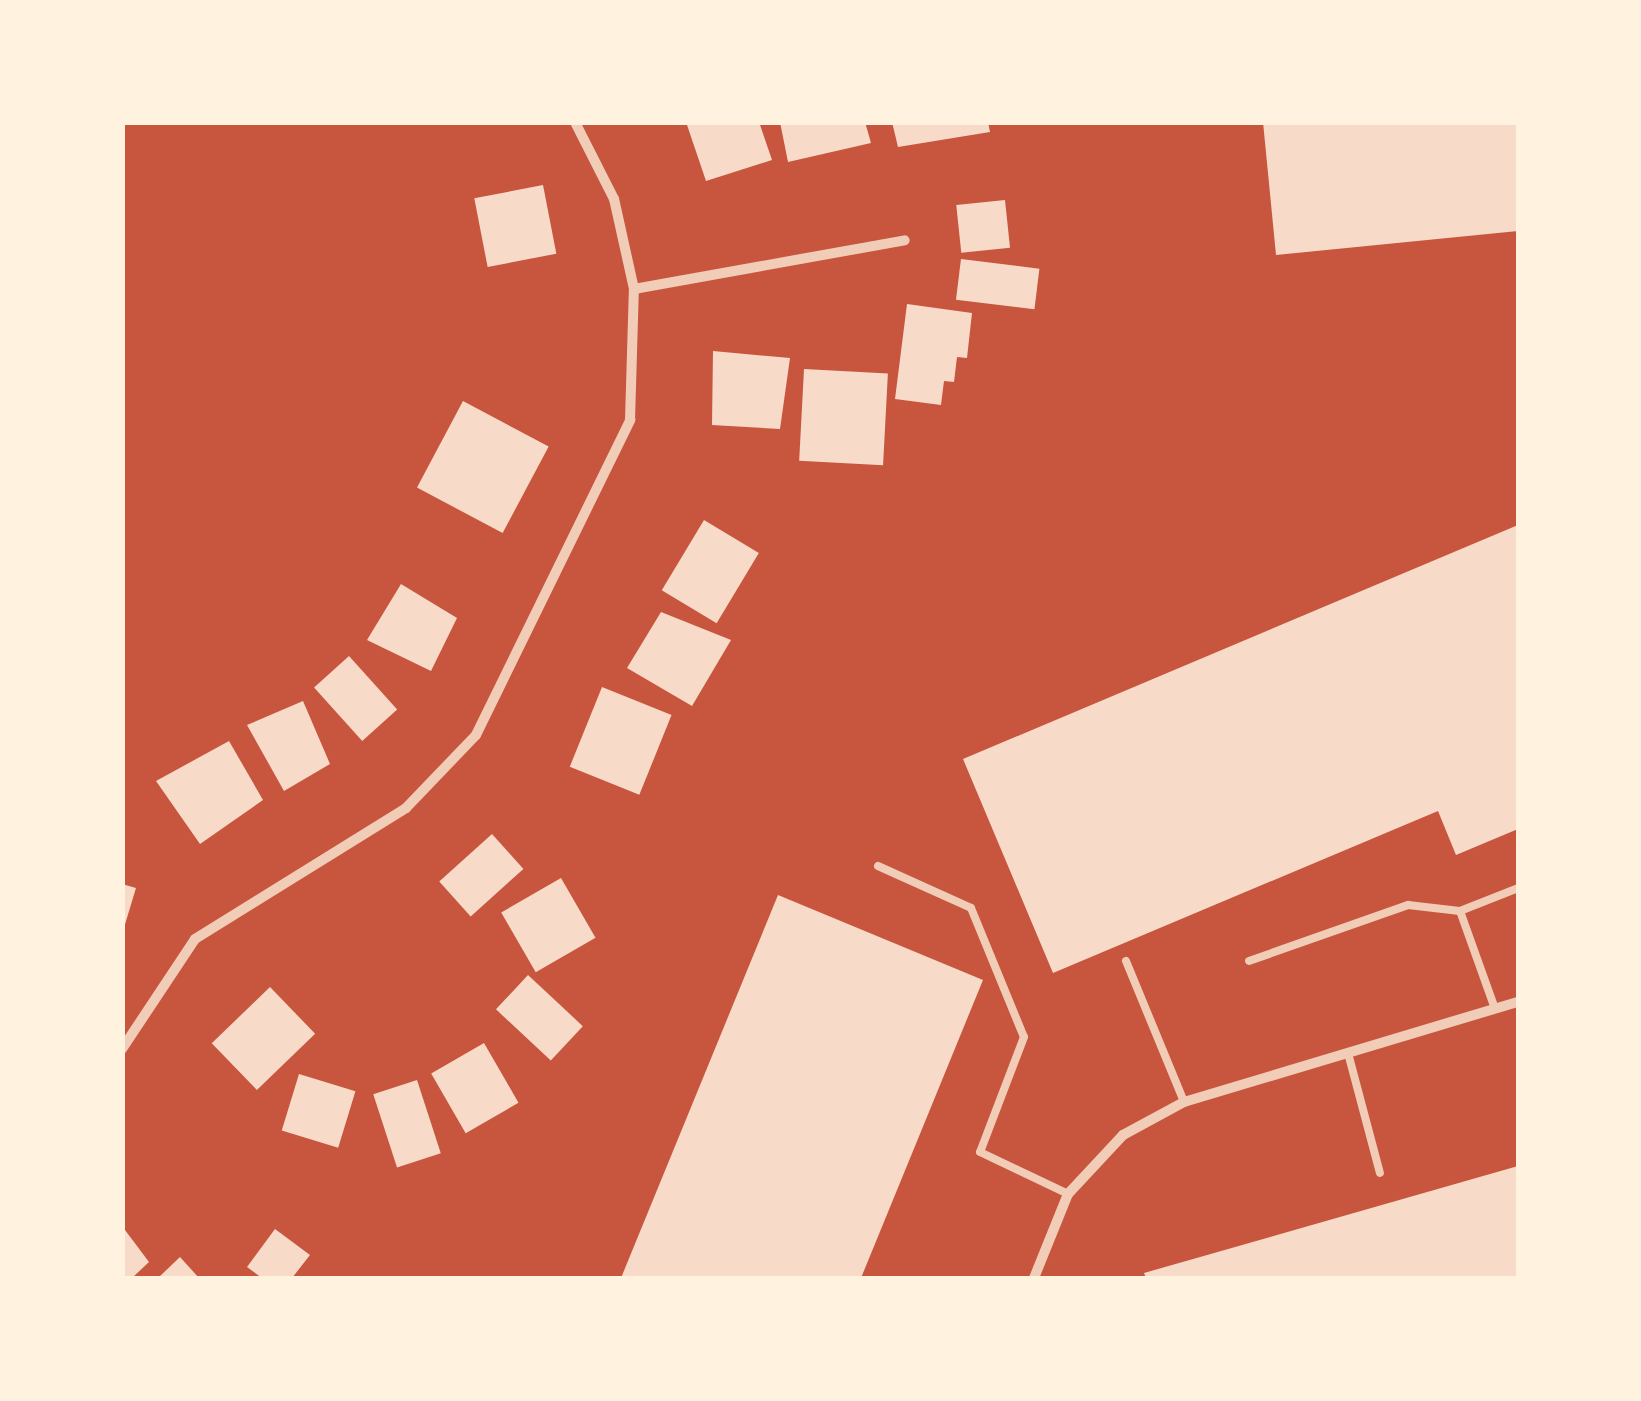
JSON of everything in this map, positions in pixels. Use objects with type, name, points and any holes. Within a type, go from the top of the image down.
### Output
[{"type":"street","points":[[122,1049],[195,939],[406,808],[476,735],[630,420],[634,289],[614,199],[575,122]]},
{"type":"street","points":[[634,289],[905,240]]},
{"type":"street","points":[[1034,1278],[1068,1194],[1123,1134],[1184,1102],[1518,1002]]},
{"type":"lane","points":[[878,866],[972,908],[1024,1037],[980,1152],[1068,1194]]},
{"type":"lane","points":[[1249,962],[1408,904],[1460,911],[1518,888]]},
{"type":"lane","points":[[1460,911],[1495,1009]]},
{"type":"lane","points":[[1126,961],[1184,1102]]},
{"type":"lane","points":[[1348,1053],[1380,1174]]},
{"type":"building","points":[[686,122],[759,122],[772,160],[706,181]]},
{"type":"building","points":[[780,122],[865,122],[871,143],[788,162]]},
{"type":"building","points":[[892,122],[988,122],[990,132],[898,147]]},
{"type":"building","points":[[1263,122],[1518,122],[1518,231],[1276,255]]},
{"type":"building","points":[[543,185],[556,254],[488,267],[474,198]]},
{"type":"building","points":[[1005,200],[1010,248],[961,253],[956,205]]},
{"type":"building","points":[[961,259],[1039,269],[1034,309],[956,300]]},
{"type":"building","points":[[907,304],[972,313],[967,358],[957,357],[954,382],[944,381],[941,405],[895,399]]},
{"type":"building","points":[[713,351],[790,358],[780,429],[712,425]]},
{"type":"building","points":[[804,369],[888,373],[883,465],[799,461]]},
{"type":"building","points":[[463,401],[549,447],[503,533],[417,488]]},
{"type":"building","points":[[704,520],[759,553],[717,623],[662,590]]},
{"type":"building","points":[[1518,525],[1518,829],[1456,855],[1438,811],[1053,973],[963,759]]},
{"type":"building","points":[[401,584],[457,618],[431,671],[367,640]]},
{"type":"building","points":[[661,612],[731,640],[692,706],[627,668]]},
{"type":"building","points":[[349,656],[397,710],[362,741],[314,687]]},
{"type":"building","points":[[602,687],[672,715],[639,795],[570,767]]},
{"type":"building","points":[[303,701],[330,764],[284,791],[247,725]]},
{"type":"building","points":[[229,741],[263,800],[200,844],[156,781]]},
{"type":"building","points":[[492,834],[523,869],[471,916],[439,882]]},
{"type":"building","points":[[561,878],[596,938],[536,972],[501,912]]},
{"type":"building","points":[[122,884],[136,888],[123,931],[122,930]]},
{"type":"building","points":[[778,895],[983,980],[861,1278],[621,1278]]},
{"type":"building","points":[[528,975],[583,1026],[551,1061],[496,1009]]},
{"type":"building","points":[[270,987],[315,1034],[257,1090],[212,1043]]},
{"type":"building","points":[[484,1043],[518,1103],[466,1133],[431,1074]]},
{"type":"building","points":[[299,1074],[355,1091],[338,1148],[282,1130]]},
{"type":"building","points":[[417,1080],[441,1153],[397,1167],[373,1094]]},
{"type":"building","points":[[1518,1166],[1518,1278],[1146,1278],[1144,1273]]},
{"type":"building","points":[[122,1226],[149,1262],[132,1278],[122,1278]]},
{"type":"building","points":[[275,1229],[310,1255],[292,1278],[262,1278],[247,1267]]},
{"type":"building","points":[[180,1257],[199,1278],[158,1278]]}]
